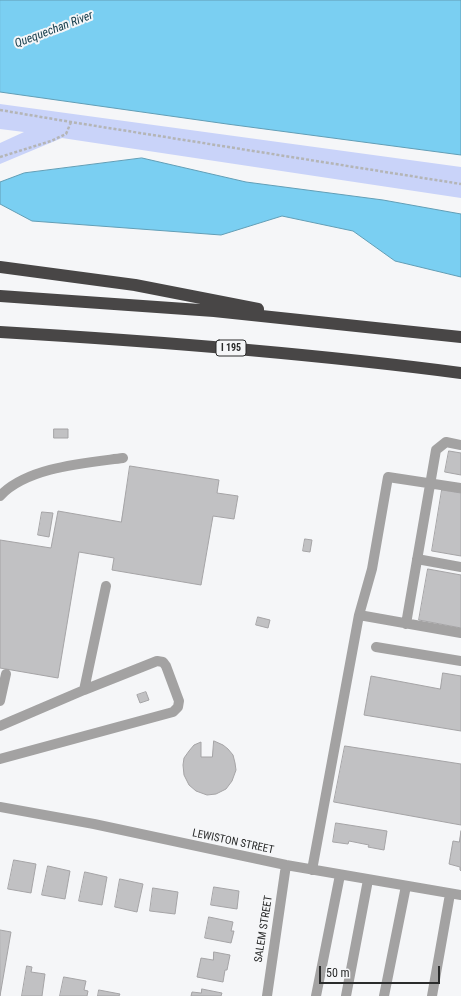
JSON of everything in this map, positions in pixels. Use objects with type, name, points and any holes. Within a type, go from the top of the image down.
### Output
[{"type":"highway","points":[[0,267],[135,285],[330,323]]},
{"type":"highway","points":[[0,296],[185,309],[461,337]]},
{"type":"highway","name":"I 195","points":[[0,332],[266,351],[375,362],[461,373]]},
{"type":"street","points":[[406,624],[436,450],[446,442],[461,444]]},
{"type":"street","points":[[0,496],[7,488],[15,483],[38,474],[69,466],[123,458]]},
{"type":"street","points":[[312,870],[359,615],[372,569],[388,477],[461,488]]},
{"type":"street","points":[[417,559],[461,567]]},
{"type":"street","points":[[84,690],[106,586]]},
{"type":"street","points":[[359,615],[461,633]]},
{"type":"street","points":[[376,647],[461,661]]},
{"type":"street","points":[[0,726],[84,690],[157,662],[163,662],[166,666],[178,701],[178,707],[173,712],[0,759]]},
{"type":"street","points":[[0,701],[6,674]]},
{"type":"street","name":"LEWISTON STREET","points":[[0,807],[94,824],[312,870],[461,895]]},
{"type":"street","name":"SALEM STREET","points":[[266,996],[286,865]]},
{"type":"street","points":[[316,996],[340,875]]},
{"type":"street","points":[[346,996],[368,880]]},
{"type":"street","points":[[384,996],[406,886]]},
{"type":"street","points":[[432,996],[450,894]]},
{"type":"path","points":[[0,110],[461,184]]},
{"type":"path","points":[[0,157],[51,141],[66,134],[71,122]]},
{"type":"shaded area","points":[[0,104],[461,167],[461,198],[62,138],[0,164],[0,143],[24,132],[0,129]]},
{"type":"water","name":"Quequechan River","points":[[0,0],[461,0],[461,155],[0,92]]},
{"type":"water","points":[[142,158],[246,182],[383,200],[461,214],[461,277],[395,261],[353,231],[282,216],[221,235],[32,221],[0,204],[0,182],[24,173]]},
{"type":"building","points":[[54,429],[68,429],[68,438],[54,438]]},
{"type":"building","points":[[449,451],[461,453],[461,475],[445,472]]},
{"type":"building","points":[[130,466],[219,480],[217,493],[238,496],[234,519],[213,516],[201,585],[112,570],[114,558],[79,552],[58,678],[0,668],[0,540],[51,548],[58,511],[121,522]]},
{"type":"building","points":[[442,490],[461,493],[461,556],[432,551]]},
{"type":"building","points":[[42,512],[53,513],[49,537],[38,535]]},
{"type":"building","points":[[305,539],[312,540],[310,552],[303,551]]},
{"type":"building","points":[[428,569],[461,575],[461,628],[419,620]]},
{"type":"building","points":[[258,617],[270,620],[268,628],[256,625]]},
{"type":"building","points":[[443,673],[461,676],[461,731],[364,715],[371,676],[440,689]]},
{"type":"building","points":[[146,692],[149,700],[140,703],[137,695]]},
{"type":"building","points":[[214,741],[223,745],[233,755],[236,770],[232,781],[226,789],[216,794],[207,795],[196,791],[189,785],[184,775],[183,765],[184,758],[189,751],[194,745],[201,742],[201,757],[212,757]]},
{"type":"building","points":[[345,746],[461,764],[461,825],[334,802]]},
{"type":"building","points":[[336,823],[387,831],[384,850],[349,841],[348,844],[333,842]]},
{"type":"building","points":[[461,831],[461,871],[460,867],[449,864],[453,841],[459,842]]},
{"type":"building","points":[[14,860],[36,864],[31,893],[8,889]]},
{"type":"building","points":[[48,866],[70,871],[65,899],[42,895]]},
{"type":"building","points":[[85,872],[107,877],[102,905],[79,901]]},
{"type":"building","points":[[120,879],[143,884],[137,912],[115,907]]},
{"type":"building","points":[[214,887],[239,891],[237,909],[211,905]]},
{"type":"building","points":[[153,888],[178,892],[175,914],[150,911]]},
{"type":"building","points":[[209,917],[233,922],[231,931],[234,931],[231,943],[205,938]]},
{"type":"building","points":[[0,930],[11,932],[0,996]]},
{"type":"building","points":[[214,952],[230,955],[223,982],[197,977],[201,958],[213,960]]},
{"type":"building","points":[[27,966],[32,967],[31,972],[45,974],[42,996],[22,996]]},
{"type":"building","points":[[64,977],[86,981],[84,990],[88,991],[87,996],[60,996]]},
{"type":"building","points":[[202,989],[222,993],[221,996],[191,996],[192,992],[201,993]]},
{"type":"building","points":[[99,990],[120,994],[119,996],[98,996]]}]
